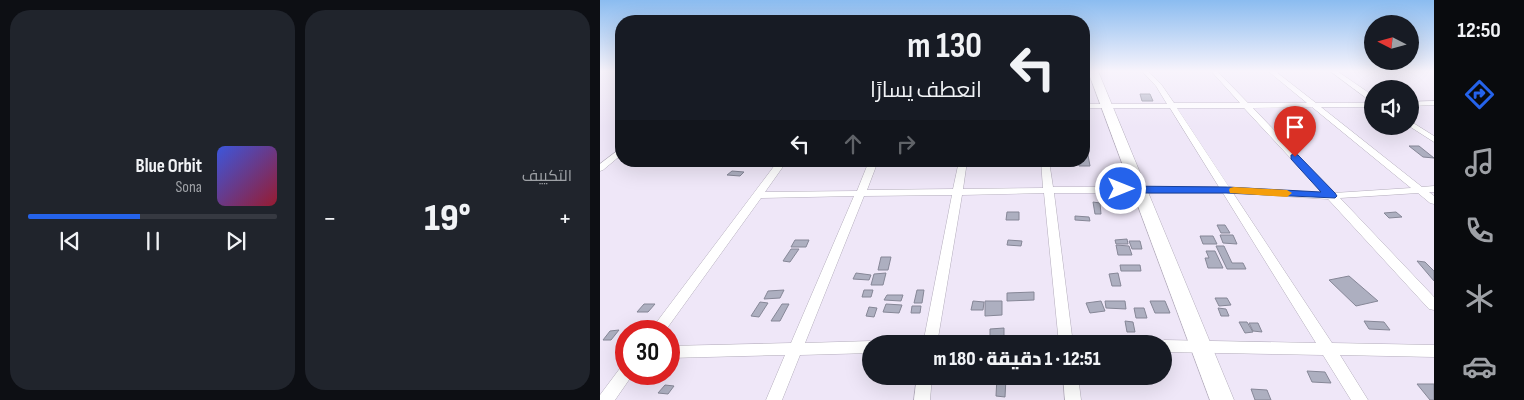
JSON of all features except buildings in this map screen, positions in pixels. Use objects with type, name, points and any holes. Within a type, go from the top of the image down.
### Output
[{"type":"main road","points":[[1100,90],[1222,400]]},
{"type":"street","points":[[1162,90],[1360,400]]},
{"type":"street","points":[[1231,90],[1434,305]]},
{"type":"street","points":[[1294,90],[1434,201]]},
{"type":"street","points":[[1419,104],[1434,103]]},
{"type":"street","points":[[1090,106],[1364,104]]},
{"type":"street","points":[[1419,129],[1434,140]]},
{"type":"street","points":[[600,168],[615,156]]},
{"type":"street","points":[[665,320],[779,167]]},
{"type":"street","points":[[774,400],[872,167]]},
{"type":"street","points":[[932,335],[961,167]]},
{"type":"street","points":[[1046,167],[1065,335]]},
{"type":"street","points":[[758,195],[1139,189],[1226,190],[1331,196],[1434,189]]},
{"type":"street","points":[[1172,346],[1434,351]]},
{"type":"street","points":[[680,352],[862,348]]},
{"type":"street","points":[[606,400],[617,385]]},
{"type":"street","points":[[922,400],[924,385]]},
{"type":"street","points":[[1071,385],[1072,400]]},
{"type":"slow traffic","points":[[1234,190],[1287,193]]},
{"type":"route","points":[[1121,189],[1226,190],[1331,196],[1295,157]]}]
